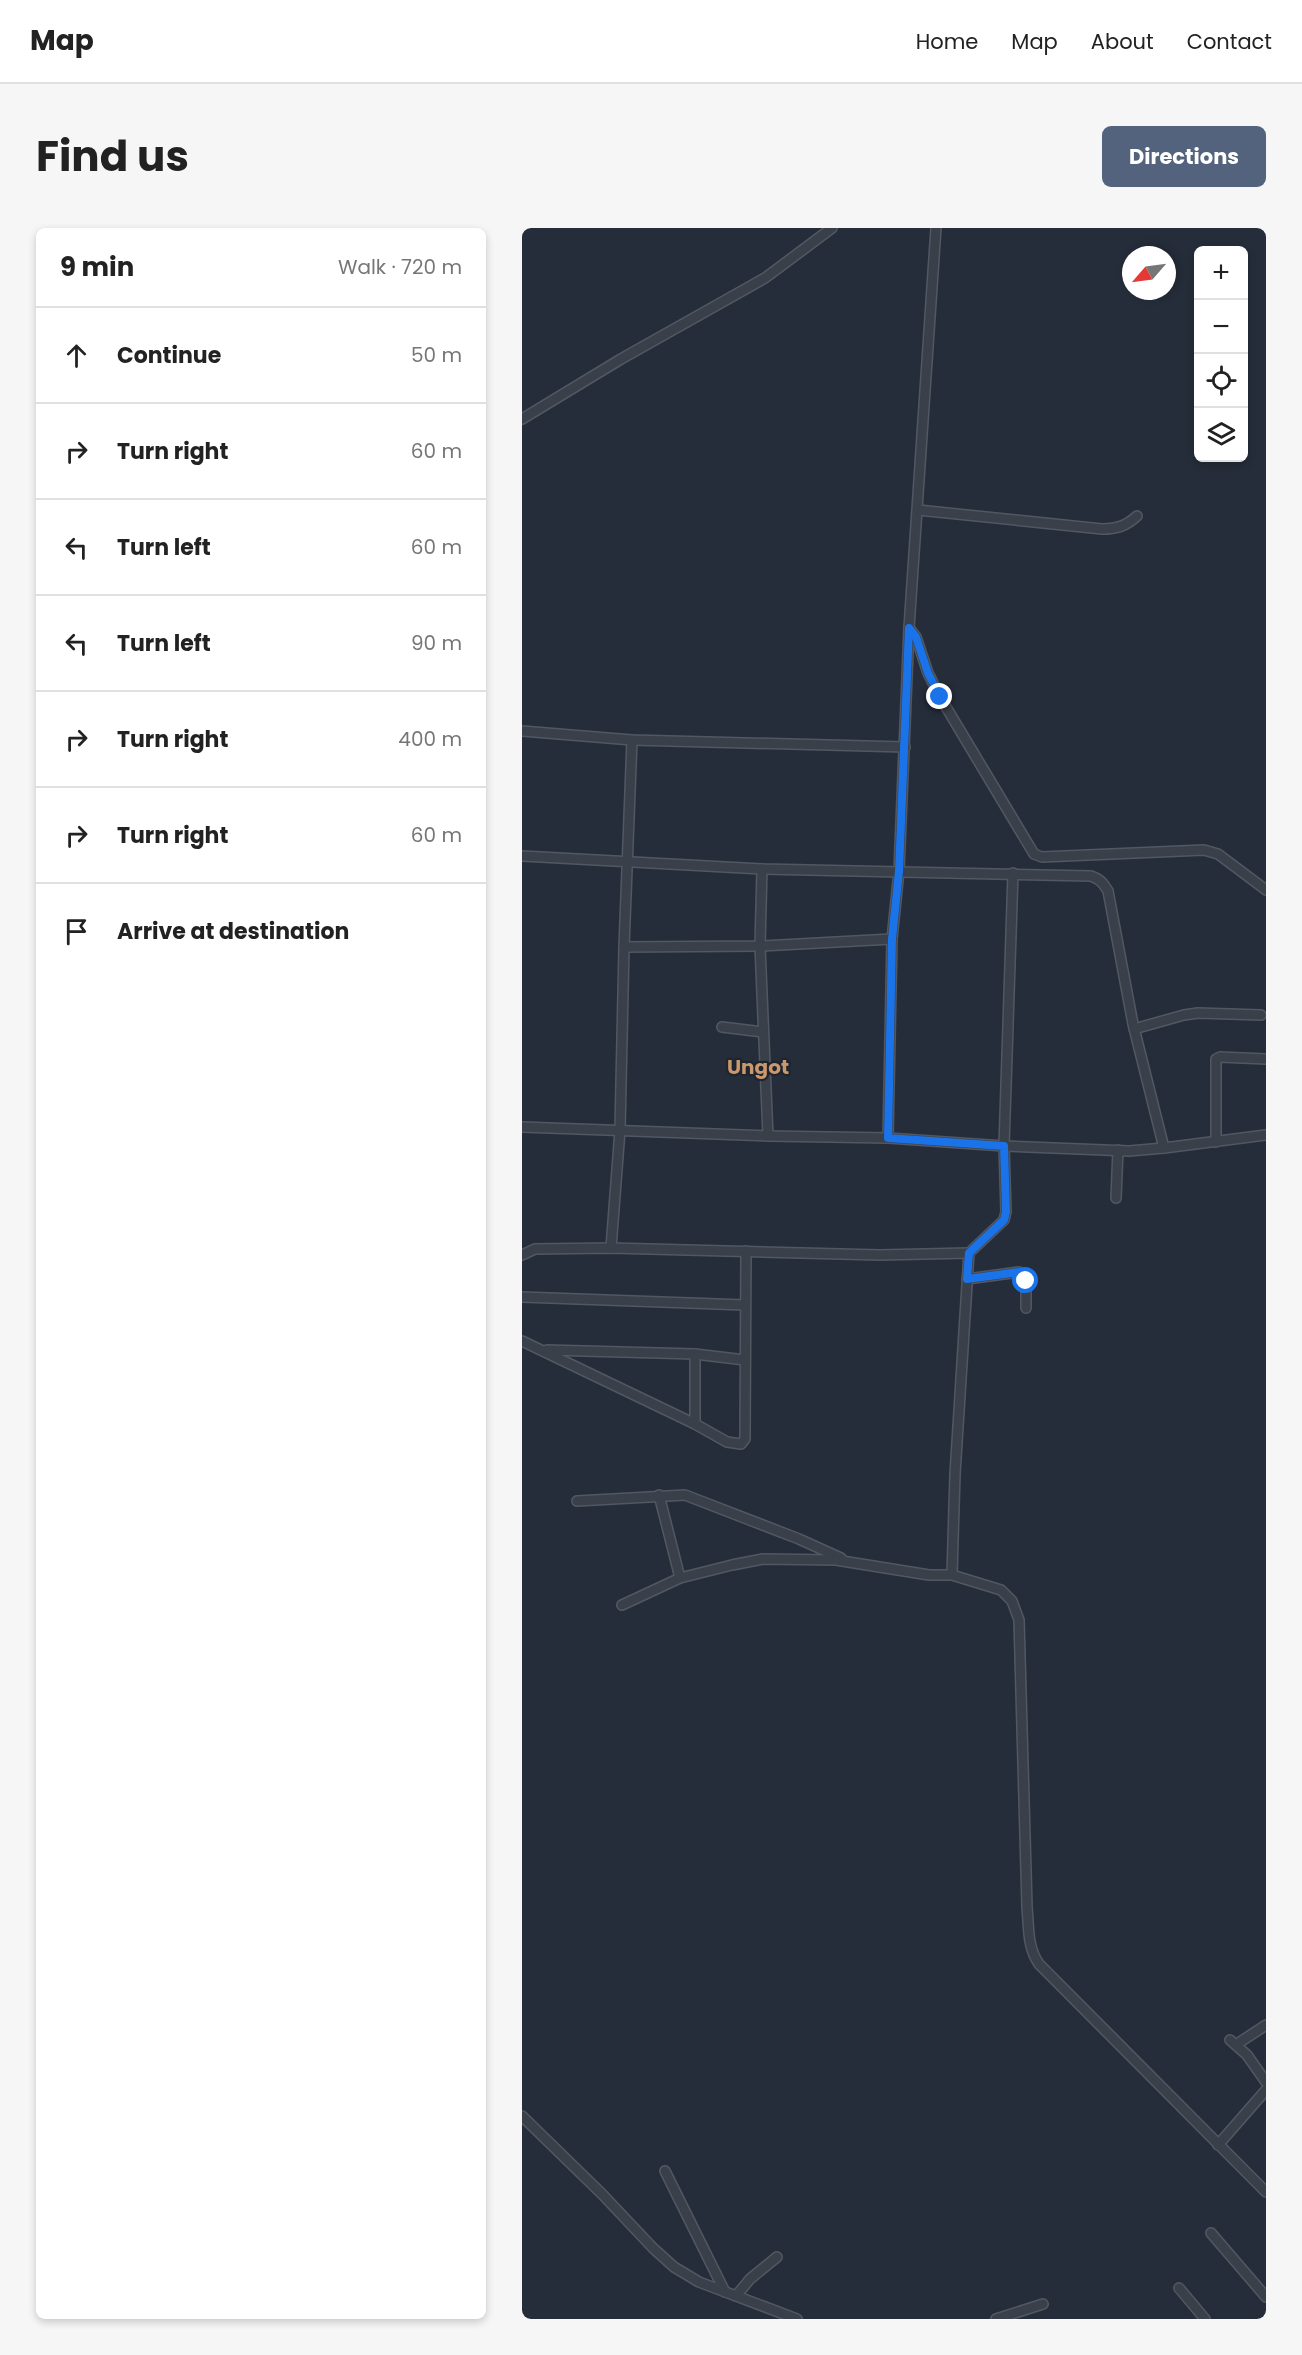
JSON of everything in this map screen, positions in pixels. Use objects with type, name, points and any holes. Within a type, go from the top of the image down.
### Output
[{"type":"street","points":[[522,419],[621,359],[765,278],[832,228]]},
{"type":"street","points":[[888,1138],[892,939],[899,871],[909,628],[936,228]]},
{"type":"street","points":[[918,510],[1102,529],[1114,529],[1126,525],[1137,516]]},
{"type":"street","points":[[909,628],[916,637],[928,673],[940,697],[1034,854],[1042,857],[1204,850],[1218,854],[1266,890]]},
{"type":"street","points":[[522,731],[632,740],[904,747]]},
{"type":"street","points":[[611,1248],[620,1130],[632,740]]},
{"type":"street","points":[[522,856],[762,869],[1091,876],[1101,880],[1108,891],[1134,1029],[1164,1148]]},
{"type":"street","points":[[762,869],[759,946],[768,1136]]},
{"type":"street","points":[[522,1254],[535,1250],[611,1248],[880,1255],[969,1253],[1004,1220],[1006,1212],[1004,1146],[1013,873]]},
{"type":"street","points":[[624,947],[759,946],[892,939]]},
{"type":"street","points":[[1134,1029],[1198,1013],[1261,1016]]},
{"type":"street","points":[[722,1027],[763,1032]]},
{"type":"street","points":[[1216,1142],[1216,1059],[1220,1057],[1266,1059]]},
{"type":"street","points":[[522,1126],[768,1136],[888,1138],[1004,1146],[1118,1150],[1164,1148],[1266,1135]]},
{"type":"street","points":[[1116,1198],[1118,1150]]},
{"type":"street","points":[[522,1341],[735,1445],[741,1444],[745,1439],[746,1251]]},
{"type":"street","points":[[952,1575],[955,1474],[969,1253]]},
{"type":"street","points":[[967,1279],[1019,1272],[1026,1281],[1026,1308]]},
{"type":"street","points":[[522,1297],[745,1305]]},
{"type":"street","points":[[543,1350],[695,1354],[745,1360]]},
{"type":"street","points":[[695,1354],[695,1424]]},
{"type":"street","points":[[659,1495],[680,1578]]},
{"type":"street","points":[[577,1501],[685,1495],[799,1539],[852,1563]]},
{"type":"street","points":[[796,1559],[799,1539]]},
{"type":"street","points":[[622,1605],[680,1578],[763,1559],[852,1563],[929,1575],[952,1575],[1001,1590],[1011,1601],[1019,1620],[1030,1948],[1039,1964],[1266,2192]]},
{"type":"street","points":[[1266,2025],[1234,2042],[1266,2082]]},
{"type":"street","points":[[1218,2145],[1266,2090]]},
{"type":"street","points":[[522,2116],[674,2267],[699,2282],[797,2319]]},
{"type":"street","points":[[665,2172],[725,2292]]},
{"type":"street","points":[[1211,2233],[1266,2297]]},
{"type":"street","points":[[736,2296],[750,2279],[777,2257]]},
{"type":"street","points":[[1179,2288],[1204,2319]]},
{"type":"street","points":[[996,2319],[1043,2304]]},
{"type":"district","name":"Ungot","points":[[758,1067]]},
{"type":"route","points":[[940,697],[928,673],[916,637],[909,628],[899,871],[892,939],[888,1138],[1004,1146],[1006,1212],[1004,1220],[969,1253],[967,1279],[1019,1272],[1026,1281]]}]
